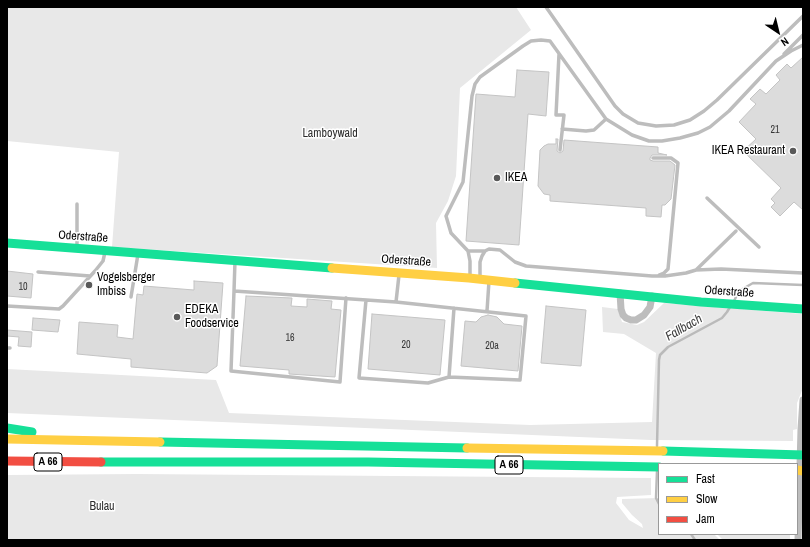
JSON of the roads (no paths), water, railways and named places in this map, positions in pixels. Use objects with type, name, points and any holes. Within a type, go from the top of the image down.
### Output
[{"type":"main road","name":"Oderstraße","points":[[7,243],[469,278],[713,303],[803,309]]},
{"type":"main road","points":[[7,428],[86,440]]},
{"type":"main road","name":"A 66","points":[[7,439],[670,451],[803,455]]},
{"type":"main road","name":"A 66","points":[[7,461],[368,462],[654,467]]},
{"type":"main road","points":[[7,468],[89,462]]},
{"type":"street","points":[[620,293],[623,315],[631,320],[636,320],[644,315],[650,307],[652,296]]},
{"type":"street","points":[[798,540],[803,400]]},
{"type":"lane","points":[[546,7],[615,106],[623,114],[638,123],[656,126],[674,125],[690,120],[704,111],[803,16]]},
{"type":"lane","points":[[469,278],[471,268],[468,251],[451,233],[446,216],[463,182],[472,96],[475,84],[486,71],[522,46],[532,41],[550,41],[606,119],[632,135],[649,141],[674,139],[698,134],[710,127],[729,111],[803,35]]},
{"type":"lane","points":[[776,62],[791,51],[803,45]]},
{"type":"lane","points":[[559,54],[556,115],[564,115],[560,150]]},
{"type":"lane","points":[[562,129],[586,131],[594,130],[606,119]]},
{"type":"lane","points":[[652,276],[664,273],[668,269],[678,163],[671,158],[653,158]]},
{"type":"lane","points":[[707,198],[759,247]]},
{"type":"lane","points":[[77,204],[77,248]]},
{"type":"lane","points":[[696,270],[736,231]]},
{"type":"lane","points":[[468,251],[485,251],[489,249],[500,250],[516,262],[526,266],[652,276],[674,275],[696,270],[722,269],[803,272]]},
{"type":"lane","points":[[7,306],[59,309],[64,306],[103,260],[105,250]]},
{"type":"lane","points":[[480,279],[480,262],[485,251]]},
{"type":"lane","points":[[131,297],[138,253]]},
{"type":"lane","points":[[235,260],[230,371],[340,382],[346,298]]},
{"type":"lane","points":[[38,272],[90,276]]},
{"type":"lane","points":[[396,302],[399,273]]},
{"type":"lane","points":[[487,311],[489,280]]},
{"type":"lane","points":[[234,291],[396,302],[526,316],[520,380],[449,377],[428,383],[359,378],[366,300]]},
{"type":"lane","points":[[449,377],[454,308]]},
{"type":"waterway","name":"Fallbach","points":[[734,301],[739,291],[753,283],[803,285]]},
{"type":"waterway","name":"Fallbach","points":[[657,446],[660,355],[668,347],[722,318],[730,307]]},
{"type":"waterway","name":"Fallbach","points":[[657,471],[656,498],[658,502]]},
{"type":"waterway","name":"Fallbach","points":[[692,535],[695,540]]},
{"type":"place","name":"IKEA Restaurant","points":[[793,151]]},
{"type":"place","name":"IKEA","points":[[497,178]]},
{"type":"place","name":"Vogelsberger Imbiss","points":[[89,285]]},
{"type":"place","name":"EDEKA Foodservice","points":[[177,317]]},
{"type":"park label","name":"Lamboywald","points":[[330,134]]},
{"type":"park label","name":"Bulau","points":[[102,507]]}]
